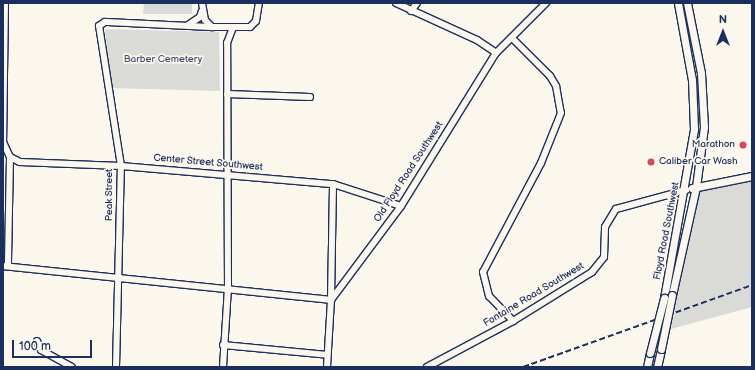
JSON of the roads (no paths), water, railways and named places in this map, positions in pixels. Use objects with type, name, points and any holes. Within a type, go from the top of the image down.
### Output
[{"type":"main road","name":"Floyd Road Southwest","points":[[647,367],[664,298],[686,190],[693,138],[694,95],[678,3]]},
{"type":"main road","name":"Floyd Road Southwest","points":[[657,367],[696,187],[705,113],[687,3]]},
{"type":"main road","name":"Fontaine Road Southwest","points":[[686,190],[752,176]]},
{"type":"street","points":[[5,3],[3,142],[10,157],[5,266],[228,288],[331,300]]},
{"type":"street","points":[[187,26],[200,17],[202,3]]},
{"type":"street","points":[[187,26],[250,27],[256,22],[259,3]]},
{"type":"street","points":[[396,3],[411,12],[466,34],[496,53]]},
{"type":"street","points":[[411,12],[417,3]]},
{"type":"street","name":"Old Floyd Road Southwest","points":[[331,300],[401,206],[496,53],[546,3]]},
{"type":"street","points":[[202,10],[205,20],[212,26]]},
{"type":"street","name":"Peak Street","points":[[116,367],[120,277],[121,166],[99,26],[105,22],[187,26]]},
{"type":"street","points":[[221,27],[228,43]]},
{"type":"street","points":[[223,367],[223,345],[228,288],[228,43],[233,27]]},
{"type":"street","points":[[512,38],[550,76],[556,86],[561,113],[541,163],[483,272],[489,296],[513,321]]},
{"type":"street","points":[[227,94],[310,97]]},
{"type":"street","name":"Center Street Southwest","points":[[10,157],[20,162],[121,166],[333,184],[401,206]]},
{"type":"street","points":[[327,367],[331,300],[333,184]]},
{"type":"street","name":"Fontaine Road Southwest","points":[[427,367],[513,321],[597,267],[604,257],[607,221],[616,209],[686,190]]},
{"type":"street","points":[[38,341],[41,350],[72,367]]},
{"type":"street","points":[[223,345],[328,355]]},
{"type":"railway","points":[[523,367],[752,285]]},
{"type":"place","name":"Marathon","points":[[743,145]]},
{"type":"place","name":"Caliber Car Wash","points":[[651,162]]},
{"type":"park label","name":"Barber Cemetery","points":[[163,60]]}]
